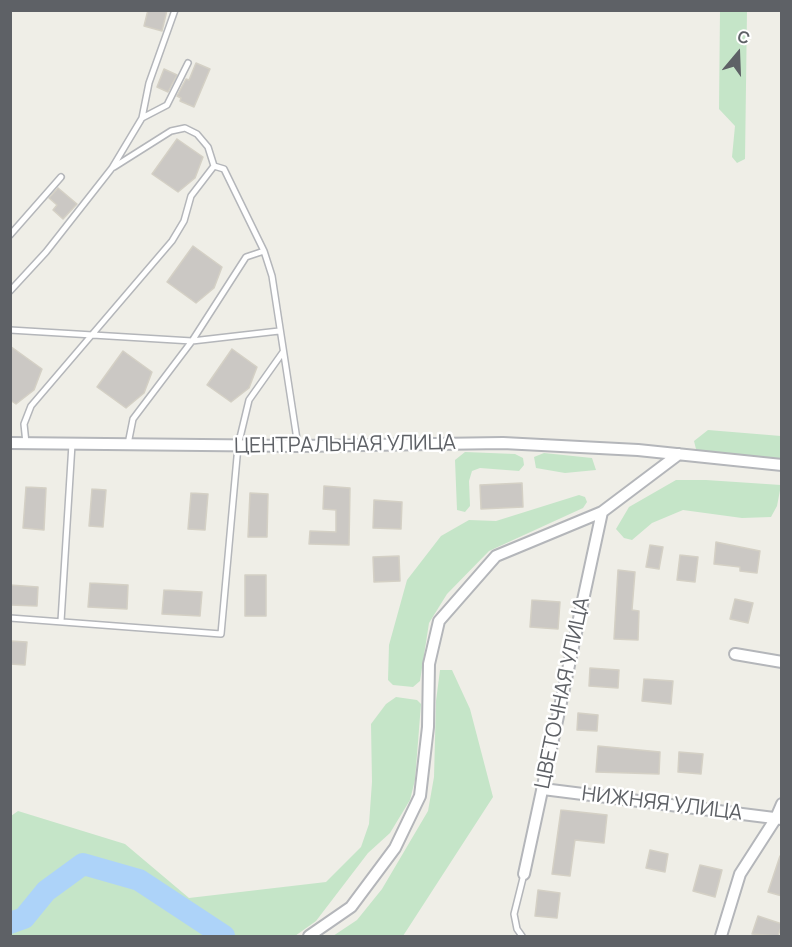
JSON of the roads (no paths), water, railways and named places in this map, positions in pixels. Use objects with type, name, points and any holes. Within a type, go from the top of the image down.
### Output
[{"type":"street","name":"ЦЕНТРАЛЬНАЯ УЛИЦА","points":[[10,443],[238,446],[503,443],[679,454],[782,465]]},
{"type":"street","points":[[309,936],[351,907],[396,848],[420,796],[428,727],[429,664],[439,621],[496,556],[602,512],[679,454]]},
{"type":"street","name":"ЦВЕТОЧНАЯ УЛИЦА","points":[[524,874],[602,512]]},
{"type":"street","points":[[735,654],[782,662]]},
{"type":"street","name":"НИЖНЯЯ УЛИЦА","points":[[543,789],[779,819]]},
{"type":"street","points":[[721,936],[741,874],[779,819],[782,804]]},
{"type":"lane","points":[[10,291],[46,252],[112,168],[142,118],[149,82],[175,10]]},
{"type":"lane","points":[[142,118],[167,105],[188,63]]},
{"type":"lane","points":[[112,168],[171,131],[184,128],[197,134],[203,140],[214,166]]},
{"type":"lane","points":[[214,166],[224,169],[264,251],[272,276],[298,446]]},
{"type":"lane","points":[[26,443],[24,424],[31,406],[171,241],[184,221],[191,196],[214,166]]},
{"type":"lane","points":[[10,235],[61,177]]},
{"type":"lane","points":[[128,444],[133,419],[192,341],[246,256],[264,251]]},
{"type":"lane","points":[[10,330],[192,341],[279,331]]},
{"type":"lane","points":[[10,618],[221,634],[238,446],[249,400],[283,352]]},
{"type":"lane","points":[[61,621],[72,444]]},
{"type":"lane","points":[[522,936],[517,929],[514,914],[524,874]]},
{"type":"waterway","points":[[10,923],[24,918],[46,891],[83,864],[139,880],[224,936]]}]
